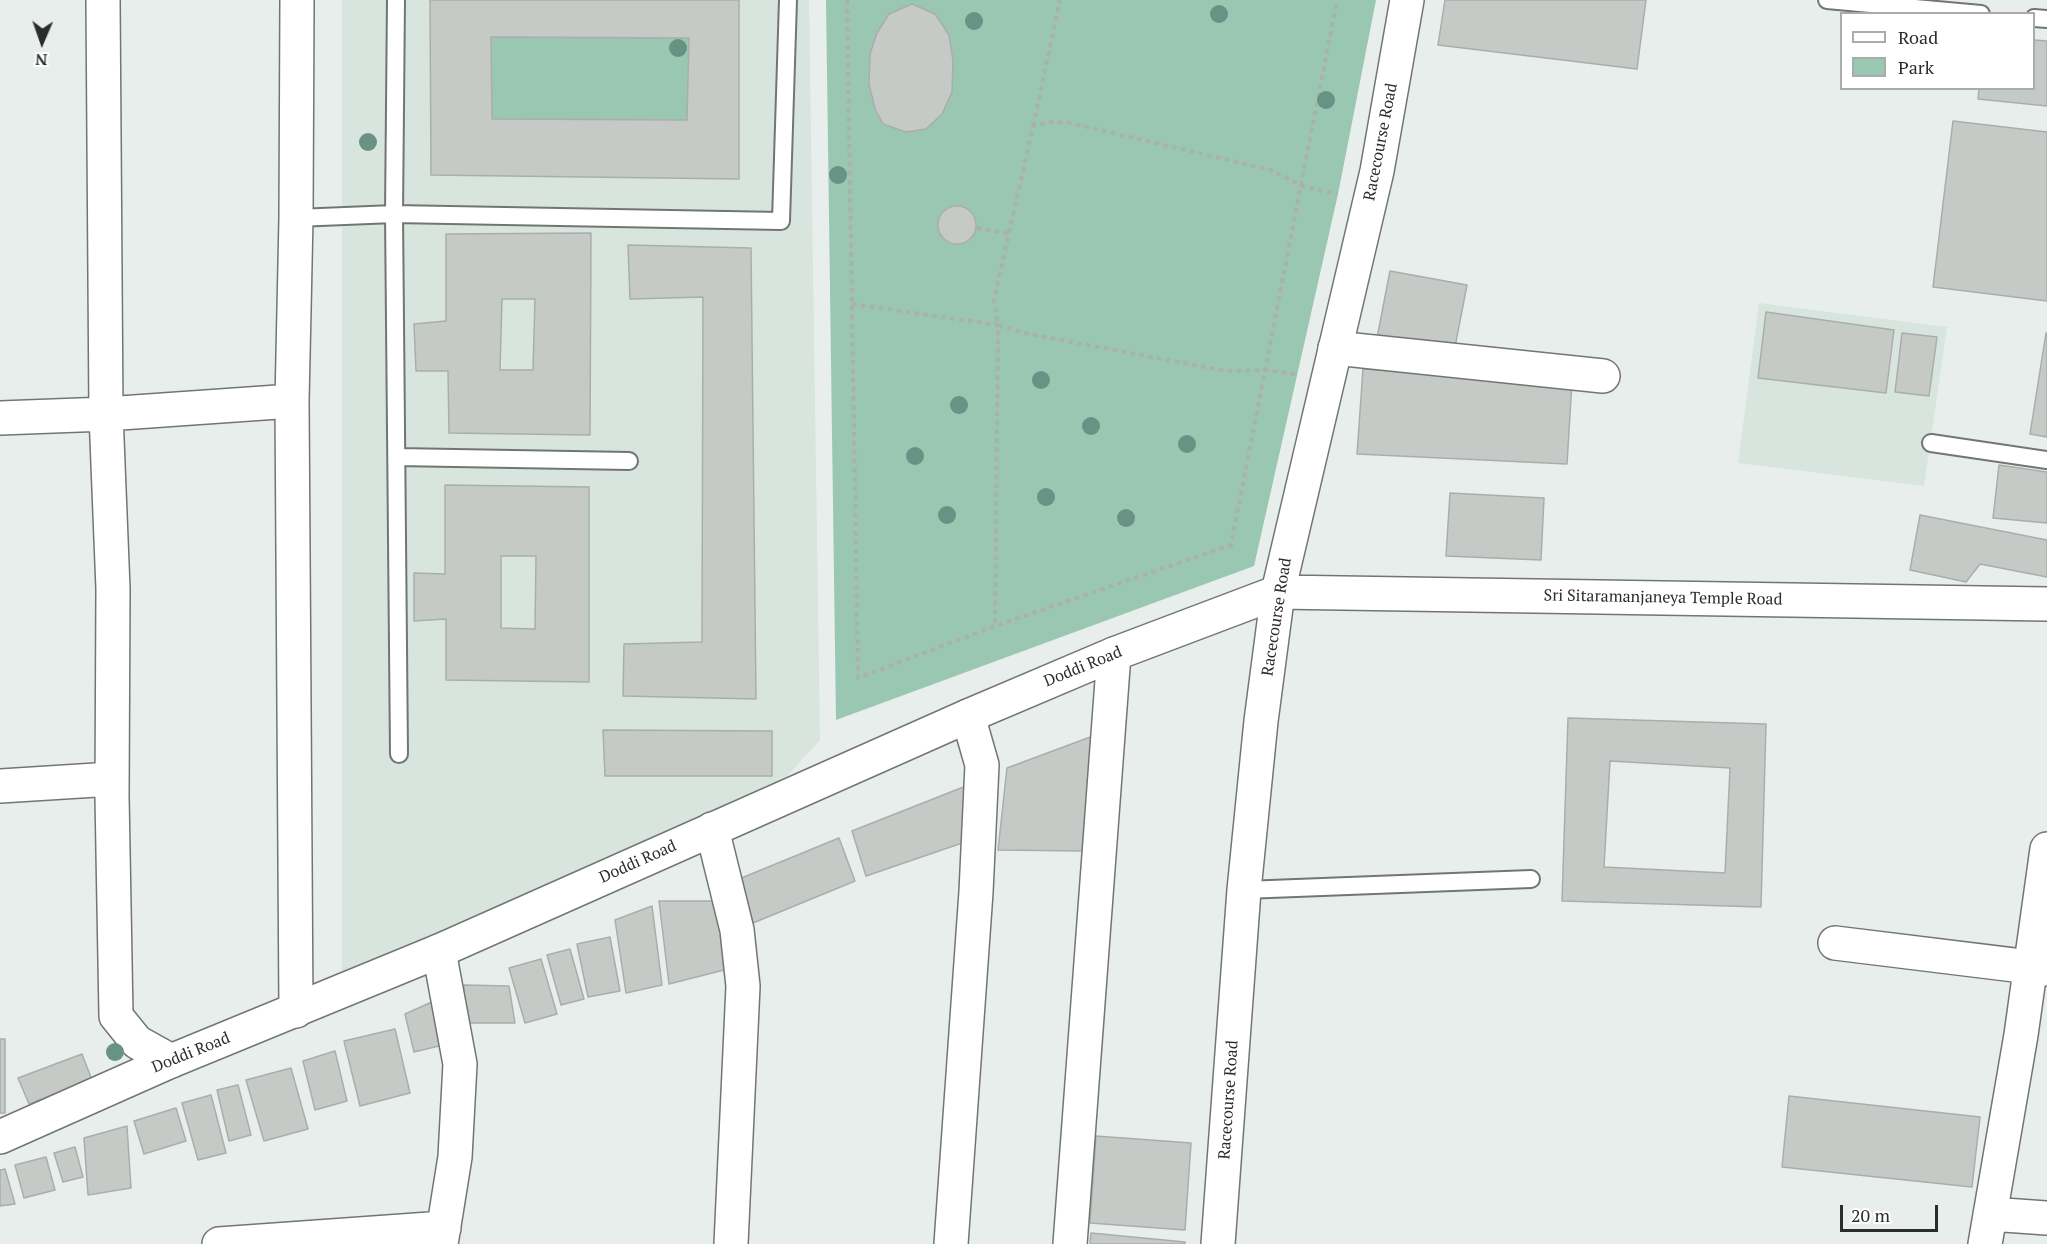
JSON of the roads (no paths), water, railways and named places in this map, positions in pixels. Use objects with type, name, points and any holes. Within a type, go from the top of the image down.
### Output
[{"type":"street","points":[[103,0],[106,414],[113,589],[112,779],[116,1016],[137,1042],[171,1061]]},
{"type":"street","points":[[296,1011],[292,401],[297,0]]},
{"type":"street","name":"Racecourse Road","points":[[1218,1244],[1244,890],[1261,721],[1278,592],[1377,171],[1407,0]]},
{"type":"street","points":[[1335,348],[1603,376]]},
{"type":"street","points":[[0,418],[106,414],[292,401]]},
{"type":"street","name":"Sri Sitaramanjaneya Temple Road","points":[[1278,592],[2047,604]]},
{"type":"street","name":"Doddi Road","points":[[0,1137],[171,1061],[439,951],[968,716],[1114,654],[1278,592]]},
{"type":"street","points":[[1070,1244],[1114,654]]},
{"type":"street","points":[[951,1244],[975,904],[982,765],[968,716]]},
{"type":"street","points":[[0,786],[112,779]]},
{"type":"street","points":[[712,830],[737,930],[743,986],[731,1244]]},
{"type":"street","points":[[2047,849],[2039,968],[1988,1229],[2047,1218]]},
{"type":"street","points":[[1835,943],[2039,968]]},
{"type":"street","points":[[219,1244],[442,1236],[455,1157],[460,1064],[439,951]]},
{"type":"lane","points":[[396,0],[394,214],[399,754]]},
{"type":"lane","points":[[296,218],[394,214],[781,221],[788,0]]},
{"type":"lane","points":[[1827,0],[1959,12]]},
{"type":"lane","points":[[1931,443],[2047,460]]},
{"type":"lane","points":[[397,458],[629,461]]},
{"type":"lane","points":[[1244,890],[1531,879]]}]
